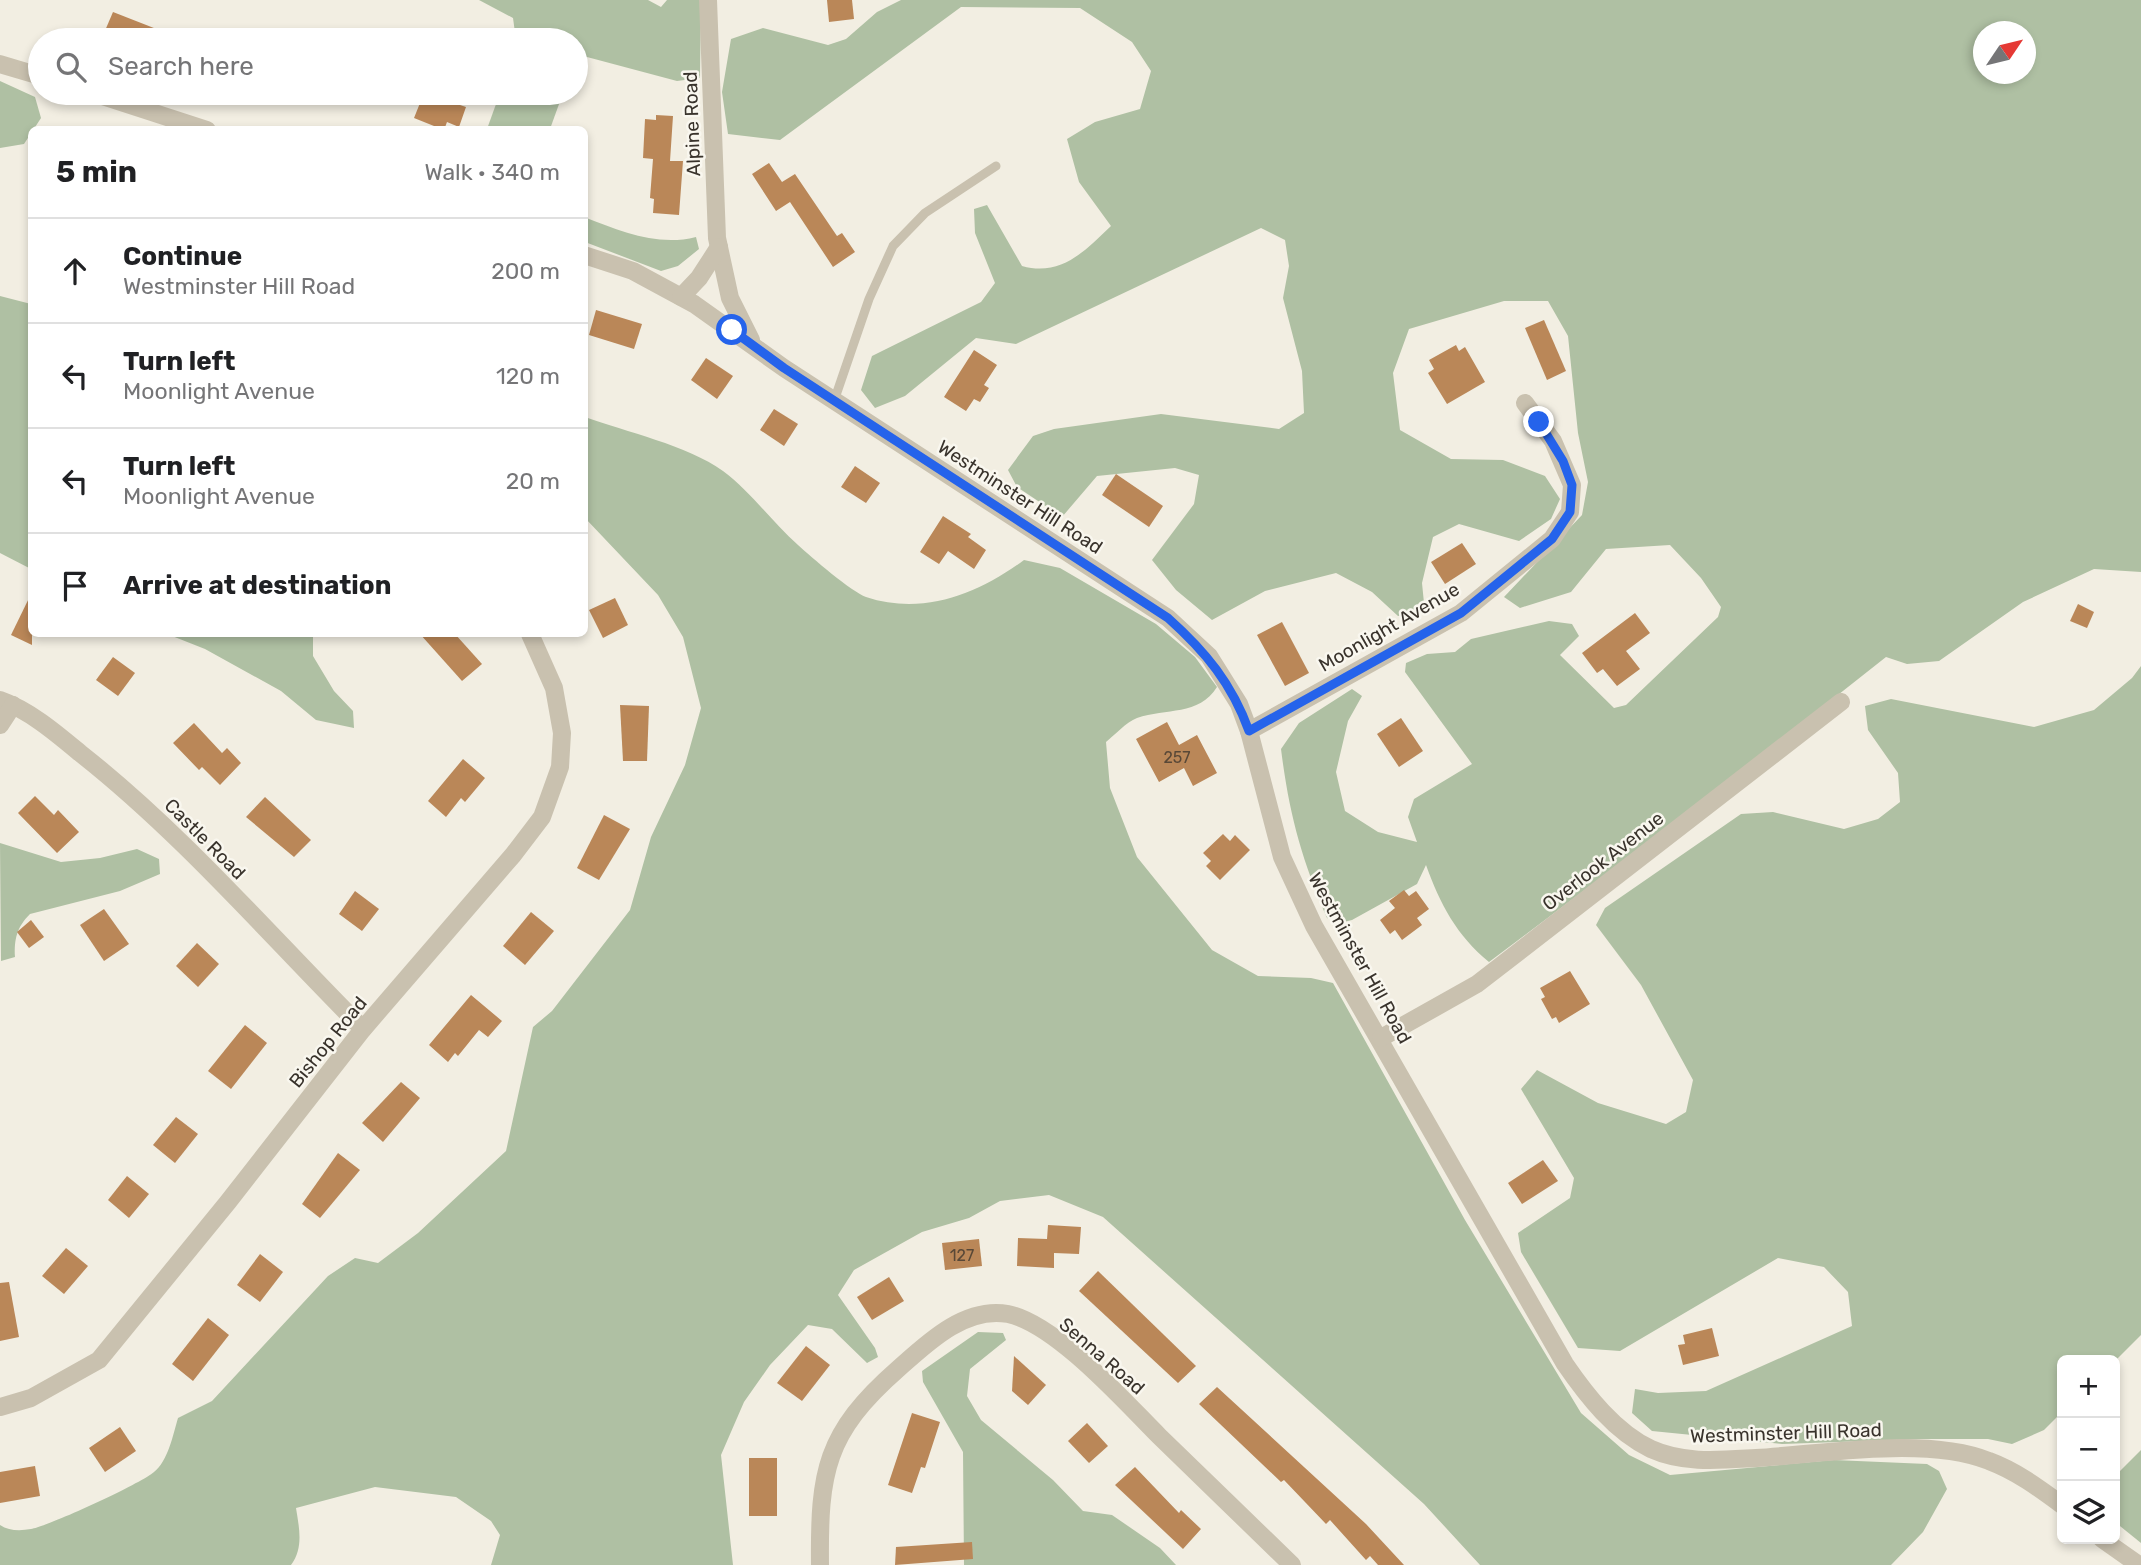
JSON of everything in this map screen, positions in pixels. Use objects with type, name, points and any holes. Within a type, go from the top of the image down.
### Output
[{"type":"street","name":"Alpine Road","points":[[708,0],[719,247],[730,298],[755,347]]},
{"type":"street","points":[[0,64],[28,72]]},
{"type":"street","points":[[130,105],[195,126]]},
{"type":"street","points":[[681,297],[699,278],[719,247]]},
{"type":"street","name":"Westminster Hill Road","points":[[588,256],[633,271],[681,297],[834,401],[1168,618],[1209,656],[1223,676],[1249,731],[1286,867],[1314,926],[1381,1038],[1485,1228],[1564,1364],[1589,1396],[1633,1439],[1667,1455],[1704,1460],[1919,1448],[1956,1451],[2002,1466],[2057,1502]]},
{"type":"street","name":"Moonlight Avenue","points":[[1249,731],[1461,613],[1552,539],[1570,512],[1572,485],[1553,441],[1525,403]]},
{"type":"street","name":"Bishop Road","points":[[0,1407],[31,1398],[99,1360],[228,1202],[363,1029],[513,855],[542,817],[560,767],[562,733],[554,688],[531,637]]},
{"type":"street","name":"Overlook Avenue","points":[[1381,1038],[1477,984],[1841,702]]},
{"type":"street","points":[[0,725],[6,703]]},
{"type":"street","name":"Castle Road","points":[[6,703],[96,765],[152,815],[363,1029]]},
{"type":"street","name":"Senna Road","points":[[820,1565],[820,1510],[825,1473],[831,1453],[849,1419],[889,1376],[950,1327],[972,1317],[993,1313],[1007,1314],[1030,1324],[1087,1365],[1292,1565]]},
{"type":"street","points":[[2109,1544],[2139,1565]]},
{"type":"lane","points":[[834,401],[869,299],[893,246],[925,213],[996,166]]},
{"type":"green space","points":[[479,0],[648,0],[661,7],[667,0],[701,0],[700,78],[677,81],[588,57],[588,28],[514,28],[513,18]]},
{"type":"green space","points":[[901,0],[2141,0],[2141,572],[2094,569],[2023,602],[1939,661],[1907,664],[1886,657],[1715,792],[1489,962],[1468,941],[1451,918],[1426,865],[1417,884],[1352,920],[1339,923],[1327,918],[1303,855],[1292,815],[1281,749],[1299,723],[1352,689],[1362,696],[1348,721],[1336,772],[1345,811],[1378,832],[1417,842],[1408,817],[1414,799],[1472,764],[1405,672],[1406,663],[1427,654],[1455,652],[1471,639],[1549,621],[1572,624],[1579,636],[1560,655],[1614,708],[1626,705],[1718,617],[1721,607],[1701,578],[1670,545],[1606,549],[1571,592],[1520,608],[1504,597],[1582,515],[1588,482],[1578,433],[1568,336],[1548,301],[1504,301],[1409,329],[1393,373],[1400,430],[1451,459],[1503,460],[1545,476],[1560,499],[1551,519],[1519,541],[1459,524],[1433,537],[1422,583],[1425,613],[1398,616],[1372,592],[1336,573],[1265,591],[1212,620],[1176,590],[1152,560],[1194,504],[1199,475],[1175,468],[1097,476],[1062,517],[1017,487],[1008,470],[1033,436],[1054,429],[1161,414],[1279,429],[1304,413],[1302,371],[1283,298],[1289,266],[1285,240],[1261,228],[1016,344],[976,338],[905,396],[875,408],[861,390],[872,356],[981,302],[995,283],[975,233],[974,209],[987,205],[1022,266],[1036,268],[1049,268],[1071,260],[1111,226],[1079,182],[1067,139],[1095,122],[1140,109],[1151,71],[1132,42],[1080,8],[961,7],[780,140],[728,134],[722,92],[731,39],[763,28],[828,45],[846,39],[877,12]]},
{"type":"green space","points":[[0,81],[28,94],[28,105],[37,105],[41,118],[36,126],[28,126],[28,138],[24,144],[0,148]]},
{"type":"green space","points":[[496,105],[559,105],[551,126],[488,126]]},
{"type":"green space","points":[[588,218],[653,239],[682,240],[696,237],[699,249],[678,266],[661,271],[588,243]]},
{"type":"green space","points":[[0,296],[28,303],[28,567],[0,553]]},
{"type":"green space","points":[[588,418],[674,446],[723,471],[743,488],[788,536],[842,582],[866,597],[908,604],[929,603],[969,592],[1024,560],[1060,568],[1156,624],[1195,657],[1217,687],[1201,703],[1191,707],[1137,718],[1106,742],[1110,788],[1137,857],[1212,950],[1258,976],[1311,978],[1333,983],[1465,1220],[1581,1413],[1629,1455],[1670,1475],[1834,1460],[1927,1464],[1939,1471],[1947,1489],[1923,1532],[1891,1565],[1480,1565],[1424,1504],[1103,1217],[1049,1195],[1000,1201],[969,1218],[922,1232],[854,1270],[838,1295],[875,1348],[878,1357],[867,1363],[832,1329],[808,1325],[770,1365],[744,1402],[721,1455],[733,1565],[491,1565],[500,1535],[491,1521],[456,1497],[375,1487],[296,1508],[299,1545],[291,1565],[0,1565],[0,1525],[19,1530],[41,1526],[114,1495],[154,1472],[166,1455],[178,1418],[212,1401],[328,1276],[355,1258],[378,1263],[418,1233],[506,1151],[533,1027],[552,1011],[630,910],[651,837],[685,765],[701,708],[683,637],[658,595],[588,521]]},
{"type":"green space","points":[[175,637],[313,637],[313,656],[334,691],[353,711],[354,728],[316,720],[281,691],[205,649]]},
{"type":"green space","points":[[2141,666],[2141,1335],[2120,1356],[2057,1355],[2057,1417],[2044,1430],[2012,1444],[1988,1439],[1921,1439],[1782,1444],[1652,1431],[1632,1413],[1635,1389],[1658,1393],[1706,1391],[1852,1326],[1848,1292],[1824,1267],[1778,1258],[1620,1351],[1578,1348],[1521,1252],[1518,1233],[1570,1198],[1574,1178],[1521,1089],[1537,1070],[1598,1103],[1666,1124],[1686,1112],[1693,1080],[1641,985],[1596,925],[1605,908],[1741,814],[1773,812],[1844,829],[1878,819],[1900,802],[1898,773],[1868,730],[1865,706],[1891,699],[2034,727],[2094,710],[2132,678]]},
{"type":"green space","points":[[0,843],[61,862],[100,858],[137,849],[159,859],[160,874],[120,891],[30,914],[17,934],[15,957],[1,961]]},
{"type":"green space","points":[[978,1332],[1003,1333],[1006,1340],[970,1369],[967,1396],[981,1420],[1053,1480],[1083,1511],[1112,1515],[1160,1548],[1176,1565],[964,1565],[963,1452],[923,1382],[922,1371]]},
{"type":"green space","points":[[2141,1450],[2141,1543],[2120,1526],[2120,1471]]},
{"type":"building","points":[[827,0],[852,0],[854,19],[829,22]]},
{"type":"building","points":[[113,12],[154,28],[106,28]]},
{"type":"building","points":[[419,105],[466,107],[459,126],[447,122],[446,126],[434,126],[414,118]]},
{"type":"building","points":[[656,115],[673,116],[670,161],[683,161],[679,215],[653,213],[654,199],[650,198],[653,159],[643,158],[645,119],[656,120]]},
{"type":"building","points":[[769,163],[782,182],[795,174],[837,236],[842,233],[855,252],[833,267],[790,202],[776,211],[752,174]]},
{"type":"building","points":[[596,310],[642,324],[634,349],[589,335]]},
{"type":"building","points":[[1544,320],[1566,371],[1547,380],[1525,328]]},
{"type":"building","points":[[1456,345],[1459,351],[1465,347],[1485,382],[1447,404],[1428,373],[1434,369],[1429,360]]},
{"type":"building","points":[[974,350],[997,365],[984,385],[989,388],[980,402],[974,399],[966,411],[944,397]]},
{"type":"building","points":[[706,358],[733,376],[717,399],[691,380]]},
{"type":"building","points":[[774,409],[798,424],[784,446],[760,430]]},
{"type":"building","points":[[855,466],[880,483],[866,503],[841,487]]},
{"type":"building","points":[[1116,474],[1163,506],[1149,527],[1102,495]]},
{"type":"building","points":[[943,516],[971,534],[968,537],[986,550],[974,569],[948,551],[939,564],[920,552]]},
{"type":"building","points":[[1462,543],[1476,564],[1445,584],[1431,562]]},
{"type":"building","points":[[615,598],[628,625],[603,638],[589,610]]},
{"type":"building","points":[[28,600],[28,637],[32,637],[32,645],[11,635]]},
{"type":"building","points":[[2078,604],[2094,612],[2087,628],[2070,621]]},
{"type":"building","points":[[1635,613],[1650,633],[1626,651],[1640,669],[1617,686],[1603,669],[1597,673],[1582,653]]},
{"type":"building","points":[[1282,622],[1309,673],[1285,686],[1257,635]]},
{"type":"building","points":[[423,637],[458,637],[482,664],[462,681]]},
{"type":"building","points":[[113,657],[135,673],[118,696],[96,680]]},
{"type":"building","points":[[620,705],[649,706],[647,761],[623,761]]},
{"type":"building","points":[[1401,718],[1423,751],[1399,767],[1377,734]]},
{"type":"building","points":[[1167,722],[1179,745],[1197,735],[1217,773],[1193,786],[1184,768],[1159,782],[1136,739]]},
{"type":"building","points":[[194,723],[222,753],[227,748],[241,763],[220,785],[202,767],[199,770],[173,743]]},
{"type":"building","points":[[463,759],[485,778],[465,802],[461,798],[446,817],[428,801]]},
{"type":"building","points":[[35,796],[54,815],[58,810],[79,832],[57,853],[18,813]]},
{"type":"building","points":[[265,797],[311,840],[294,857],[246,817]]},
{"type":"building","points":[[604,815],[630,829],[599,880],[577,868]]},
{"type":"building","points":[[1223,834],[1230,841],[1235,835],[1250,850],[1220,880],[1206,866],[1211,861],[1203,853]]},
{"type":"building","points":[[1404,890],[1409,896],[1416,891],[1429,909],[1417,918],[1422,925],[1402,940],[1395,930],[1390,934],[1380,920],[1395,908],[1389,901]]},
{"type":"building","points":[[355,891],[379,909],[362,931],[339,914]]},
{"type":"building","points":[[104,909],[129,944],[104,961],[80,925]]},
{"type":"building","points":[[531,912],[554,931],[525,965],[503,946]]},
{"type":"building","points":[[31,920],[44,937],[29,948],[17,932]]},
{"type":"building","points":[[197,943],[219,964],[198,987],[176,966]]},
{"type":"building","points":[[1570,971],[1590,1004],[1559,1023],[1556,1017],[1552,1019],[1541,999],[1545,997],[1540,988]]},
{"type":"building","points":[[471,995],[502,1021],[488,1037],[479,1030],[458,1056],[455,1053],[448,1062],[429,1045]]},
{"type":"building","points":[[245,1025],[267,1043],[231,1089],[208,1071]]},
{"type":"building","points":[[401,1082],[420,1098],[383,1142],[362,1123]]},
{"type":"building","points":[[176,1117],[198,1134],[175,1163],[153,1145]]},
{"type":"building","points":[[338,1153],[360,1170],[320,1218],[302,1204]]},
{"type":"building","points":[[1543,1160],[1558,1181],[1522,1204],[1508,1183]]},
{"type":"building","points":[[127,1176],[149,1194],[129,1218],[108,1200]]},
{"type":"building","points":[[1048,1225],[1081,1227],[1079,1254],[1054,1253],[1054,1268],[1017,1266],[1018,1238],[1047,1239]]},
{"type":"building","points":[[979,1239],[982,1266],[945,1270],[942,1243]]},
{"type":"building","points":[[66,1248],[88,1266],[64,1294],[42,1276]]},
{"type":"building","points":[[260,1254],[283,1272],[260,1302],[237,1285]]},
{"type":"building","points":[[1098,1271],[1196,1366],[1178,1383],[1079,1291]]},
{"type":"building","points":[[889,1277],[904,1301],[872,1320],[857,1297]]},
{"type":"building","points":[[9,1282],[19,1337],[0,1341],[0,1283]]},
{"type":"building","points":[[208,1318],[229,1335],[193,1381],[172,1364]]},
{"type":"building","points":[[1712,1328],[1719,1356],[1683,1365],[1678,1345],[1685,1344],[1683,1335]]},
{"type":"building","points":[[806,1346],[830,1365],[802,1401],[777,1383]]},
{"type":"building","points":[[1014,1356],[1046,1385],[1028,1405],[1012,1391]]},
{"type":"building","points":[[1217,1387],[1366,1524],[1404,1565],[1378,1565],[1370,1556],[1366,1560],[1330,1520],[1326,1524],[1284,1480],[1281,1482],[1199,1404]]},
{"type":"building","points":[[912,1413],[940,1422],[925,1468],[921,1467],[912,1493],[888,1485]]},
{"type":"building","points":[[1087,1423],[1108,1446],[1089,1463],[1068,1441]]},
{"type":"building","points":[[120,1427],[136,1451],[105,1472],[89,1448]]},
{"type":"building","points":[[749,1458],[777,1458],[777,1516],[749,1516]]},
{"type":"building","points":[[35,1466],[40,1496],[0,1503],[0,1472]]},
{"type":"building","points":[[1135,1467],[1179,1513],[1181,1510],[1201,1529],[1183,1549],[1115,1485]]},
{"type":"building","points":[[972,1542],[973,1559],[895,1565],[896,1547]]},
{"type":"route","points":[[732,330],[784,368],[1168,618],[1209,656],[1232,690],[1249,731],[1461,613],[1552,539],[1570,512],[1572,485],[1553,441],[1539,422]]}]
